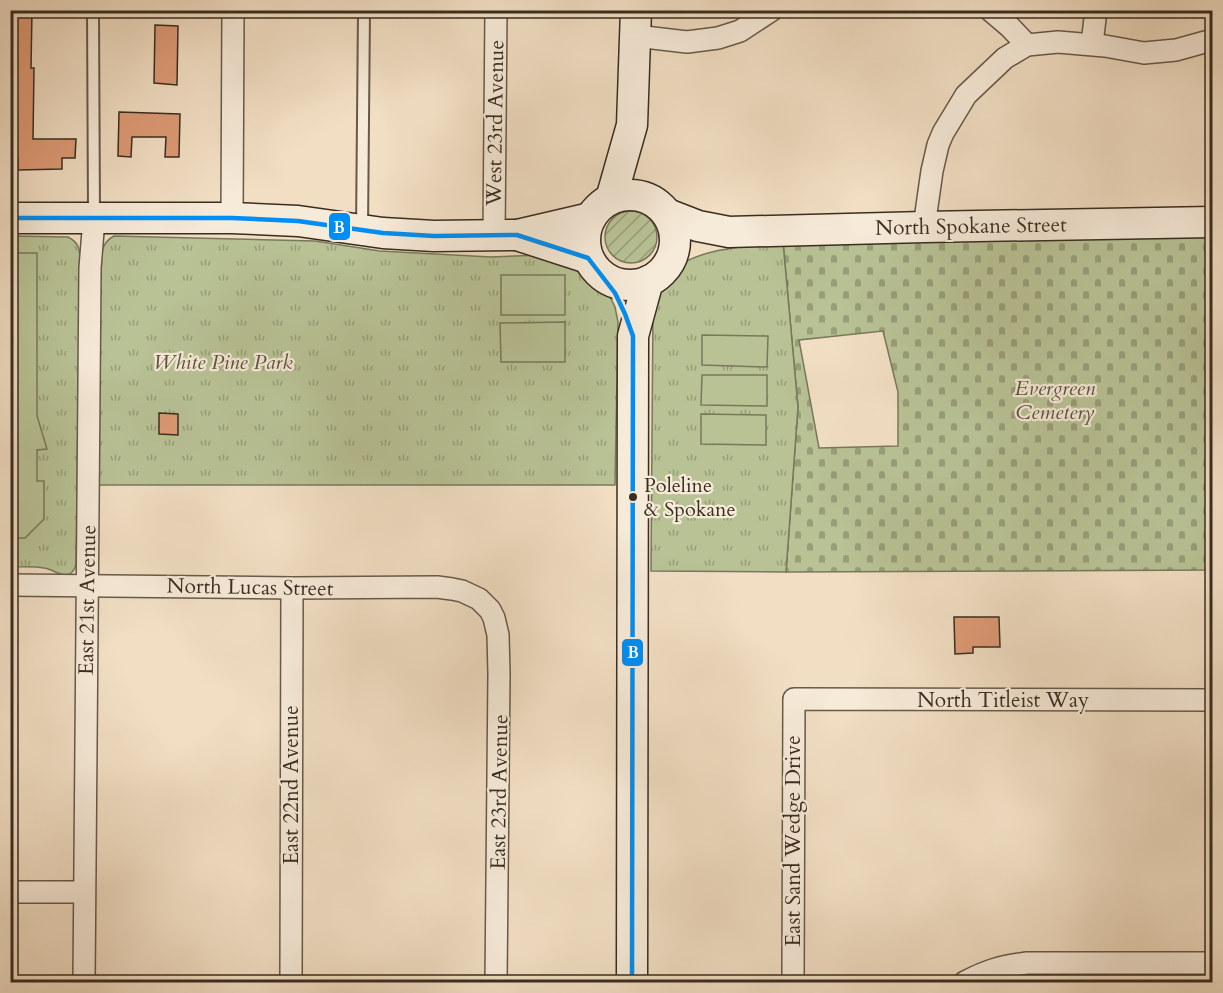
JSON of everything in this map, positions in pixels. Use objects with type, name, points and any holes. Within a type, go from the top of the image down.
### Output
[{"type":"main road","points":[[633,336],[627,315],[618,297],[585,248],[585,238],[586,228],[601,208],[632,125],[636,23]]},
{"type":"main road","points":[[505,235],[596,267],[618,283],[633,285],[648,281],[661,272],[670,260],[675,237],[672,225],[657,206],[632,125]]},
{"type":"main road","points":[[10,218],[232,218],[298,221],[383,233],[434,236],[505,235],[601,208],[623,195],[636,195],[657,206]]},
{"type":"main road","name":"North Spokane Street","points":[[657,206],[698,226],[729,232],[1212,222]]},
{"type":"main road","name":"North Spokane Street","points":[[670,260],[694,245],[729,232]]},
{"type":"main road","points":[[632,982],[633,336],[648,281]]},
{"type":"street","points":[[232,10],[232,218]]},
{"type":"street","name":"West 23rd Avenue","points":[[496,10],[505,235]]},
{"type":"street","points":[[636,23],[687,42],[718,38],[740,31],[772,10]]},
{"type":"street","points":[[990,10],[1027,45]]},
{"type":"street","points":[[1092,44],[1096,10]]},
{"type":"street","points":[[924,227],[938,145],[966,95],[1005,58],[1027,45],[1058,42],[1159,53],[1176,51],[1212,40]]},
{"type":"street","name":"East 21st Avenue","points":[[84,982],[90,268],[94,219]]},
{"type":"street","name":"North Lucas Street","points":[[10,585],[437,587],[462,591],[485,604]]},
{"type":"street","name":"East 22nd Avenue","points":[[291,982],[292,588]]},
{"type":"street","name":"East 23rd Avenue","points":[[485,604],[494,618],[498,634],[496,982]]},
{"type":"street","name":"North Titleist Way","points":[[794,699],[1212,700]]},
{"type":"street","name":"East Sand Wedge Drive","points":[[793,982],[794,699]]},
{"type":"street","points":[[10,892],[84,892]]},
{"type":"street","points":[[965,982],[986,971],[1027,963],[1212,963]]},
{"type":"lane","points":[[93,10],[94,219]]},
{"type":"lane","points":[[362,231],[364,10]]},
{"type":"green space","points":[[626,211],[636,211],[646,215],[653,222],[657,237],[653,252],[646,259],[636,263],[626,263],[616,259],[609,252],[605,242],[605,232],[609,222],[616,215]]},
{"type":"green space","name":"Evergreen Cemetery","points":[[1212,222],[1212,570],[786,572],[798,407],[783,242]],"holes":[[[883,331],[898,392],[898,446],[819,448],[799,340]]]},
{"type":"green space","points":[[11,236],[68,237],[78,247],[80,253],[76,565],[70,574],[66,575],[40,567],[11,567]]},
{"type":"green space","name":"White Pine Park","points":[[114,236],[315,241],[380,251],[491,257],[541,255],[586,267],[608,293],[615,307],[618,322],[615,485],[98,485],[100,264],[102,250]]},
{"type":"green space","points":[[783,242],[798,407],[786,572],[651,571],[653,305],[657,292],[664,279],[688,260],[719,250]]},
{"type":"green space","points":[[11,253],[37,253],[37,416],[47,449],[37,450],[37,481],[44,481],[44,519],[25,538],[11,538]]},
{"type":"green space","points":[[501,275],[565,275],[565,315],[501,315]]},
{"type":"green space","points":[[565,322],[565,362],[501,362],[500,323]]},
{"type":"green space","points":[[702,335],[768,336],[767,367],[702,365]]},
{"type":"green space","points":[[702,375],[767,375],[767,406],[701,405]]},
{"type":"green space","points":[[701,414],[766,415],[766,445],[701,444]]},
{"type":"building","points":[[10,10],[32,10],[33,139],[76,139],[75,158],[62,158],[62,169],[18,170],[18,158],[10,158]]},
{"type":"building","points":[[155,25],[178,26],[177,85],[154,83]]},
{"type":"building","points":[[119,112],[180,114],[179,157],[165,157],[166,137],[132,137],[131,157],[118,156]]},
{"type":"building","points":[[159,413],[178,414],[178,435],[159,434]]},
{"type":"building","points":[[954,617],[999,617],[1000,647],[973,647],[973,653],[955,654]]},
{"type":"transit line","name":"B","points":[[10,218],[232,218],[298,221],[383,233],[434,236],[517,235],[588,258],[615,293],[633,336],[632,982]]},
{"type":"place","name":"Poleline & Spokane","points":[[633,497]]}]
